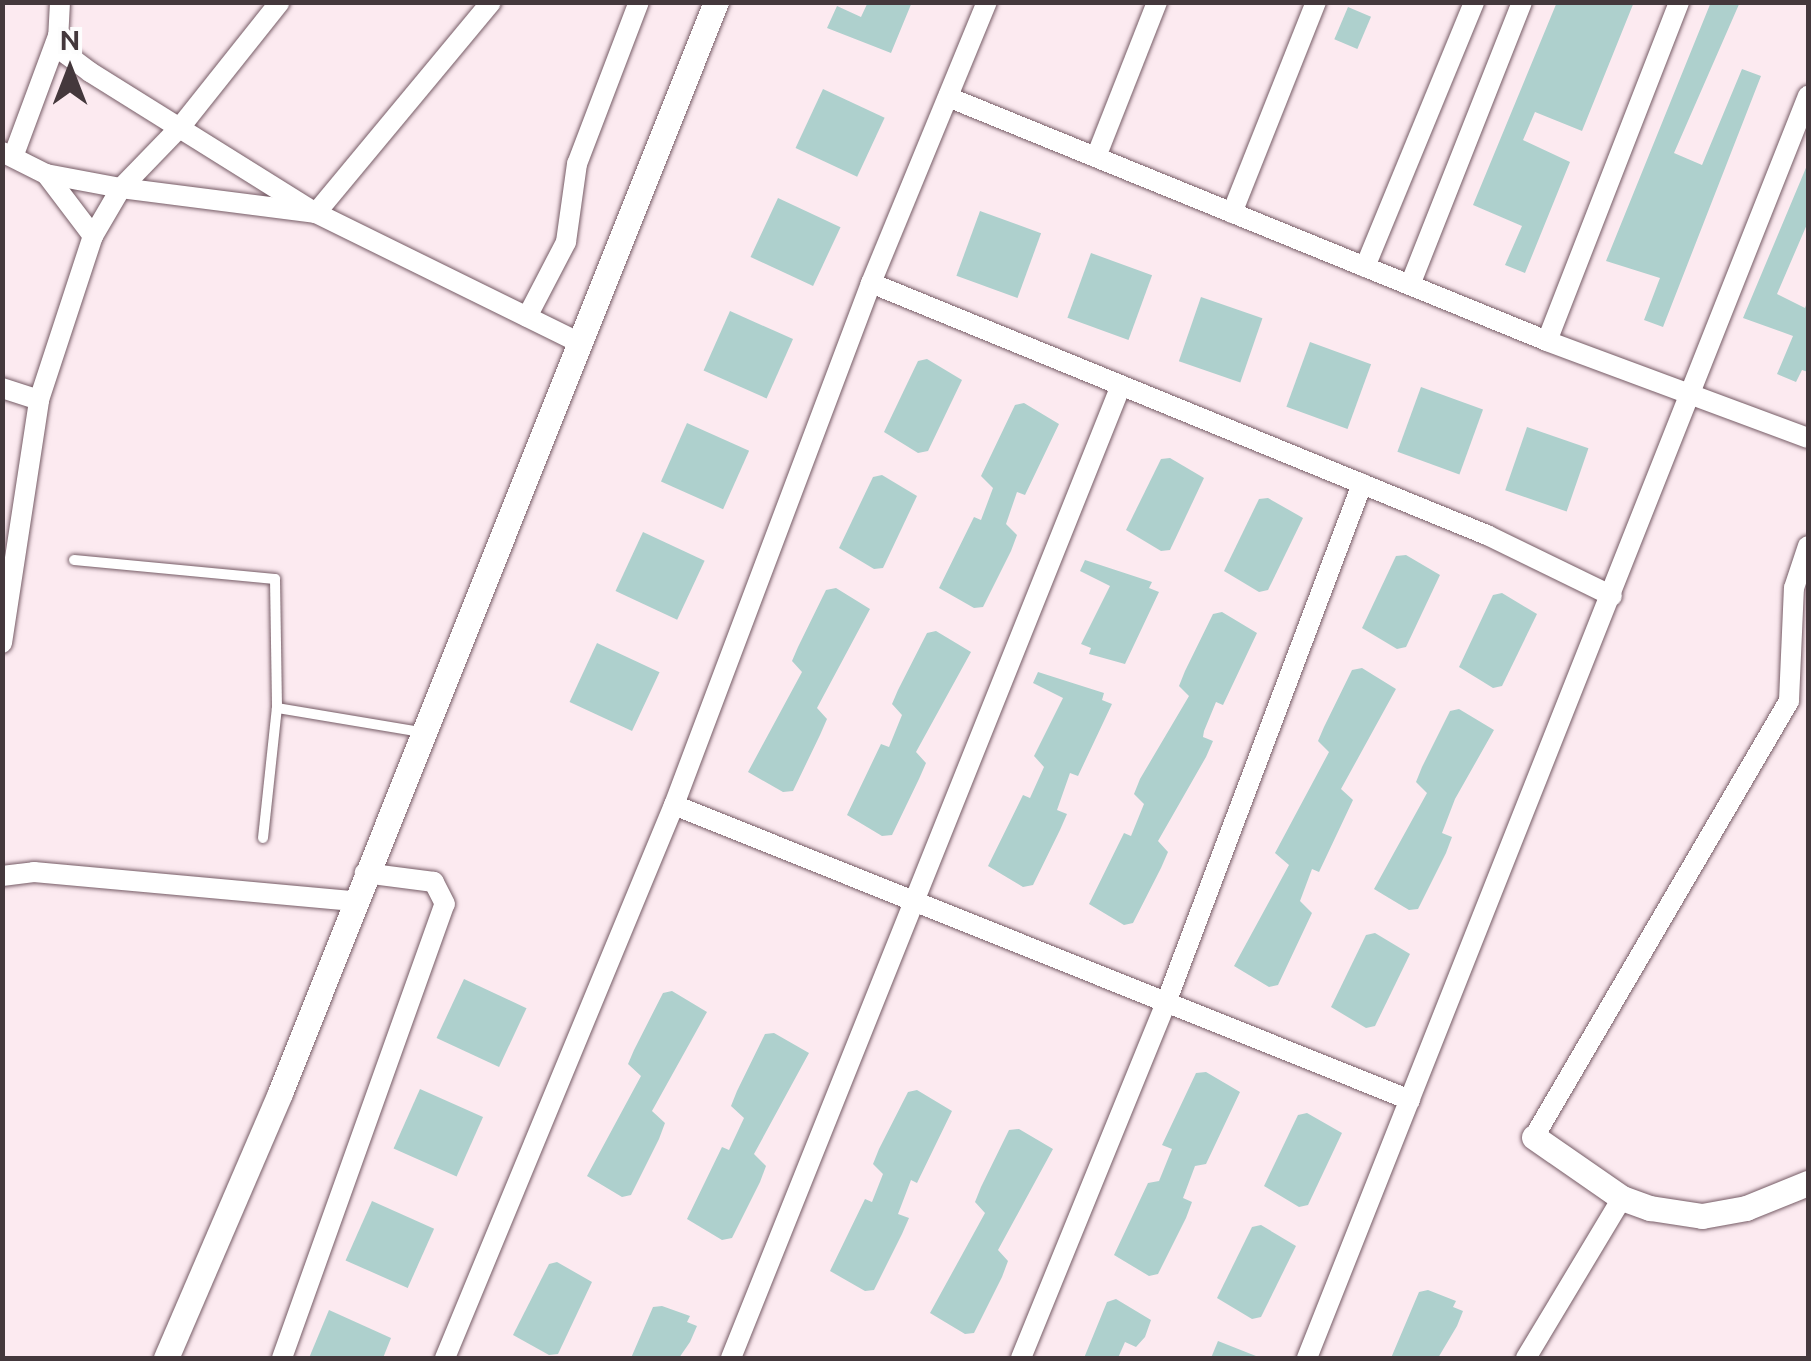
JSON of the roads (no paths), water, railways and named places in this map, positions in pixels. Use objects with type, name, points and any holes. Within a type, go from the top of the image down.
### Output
[{"type":"street","points":[[60,2],[58,36],[8,154],[46,174],[121,188],[316,213]]},
{"type":"street","points":[[2,643],[39,400],[93,236],[121,188],[182,125],[280,2]]},
{"type":"street","points":[[316,213],[491,2]]},
{"type":"street","points":[[527,317],[566,242],[577,164],[639,2]]},
{"type":"street","points":[[166,1358],[716,2]]},
{"type":"street","points":[[444,1358],[674,805],[871,282],[987,2]]},
{"type":"street","points":[[1096,157],[1157,2]]},
{"type":"street","points":[[1232,213],[1316,2]]},
{"type":"street","points":[[1364,267],[1474,2]]},
{"type":"street","points":[[1410,285],[1522,2]]},
{"type":"street","points":[[1546,341],[1680,2]]},
{"type":"street","points":[[58,36],[66,54],[90,72],[182,125],[316,213],[578,342]]},
{"type":"street","points":[[1307,1358],[1692,397],[1808,96]]},
{"type":"street","points":[[948,97],[1546,341],[1808,438]]},
{"type":"street","points":[[46,174],[93,236]]},
{"type":"street","points":[[871,282],[1120,388],[1362,484],[1612,596]]},
{"type":"street","points":[[2,388],[39,400]]},
{"type":"street","points":[[731,1358],[918,901],[1120,388]]},
{"type":"street","points":[[1021,1358],[1167,1000],[1362,484]]},
{"type":"street","points":[[1808,546],[1795,578],[1789,701],[1534,1138],[1622,1198],[1702,1216],[1746,1208],[1808,1183]]},
{"type":"street","points":[[674,805],[1410,1100]]},
{"type":"street","points":[[2,876],[34,872],[354,901]]},
{"type":"street","points":[[282,1358],[445,904],[434,882],[365,872]]},
{"type":"street","points":[[1526,1358],[1622,1198]]},
{"type":"lane","points":[[74,560],[275,578],[277,708],[263,838]]},
{"type":"lane","points":[[277,708],[421,732]]}]
